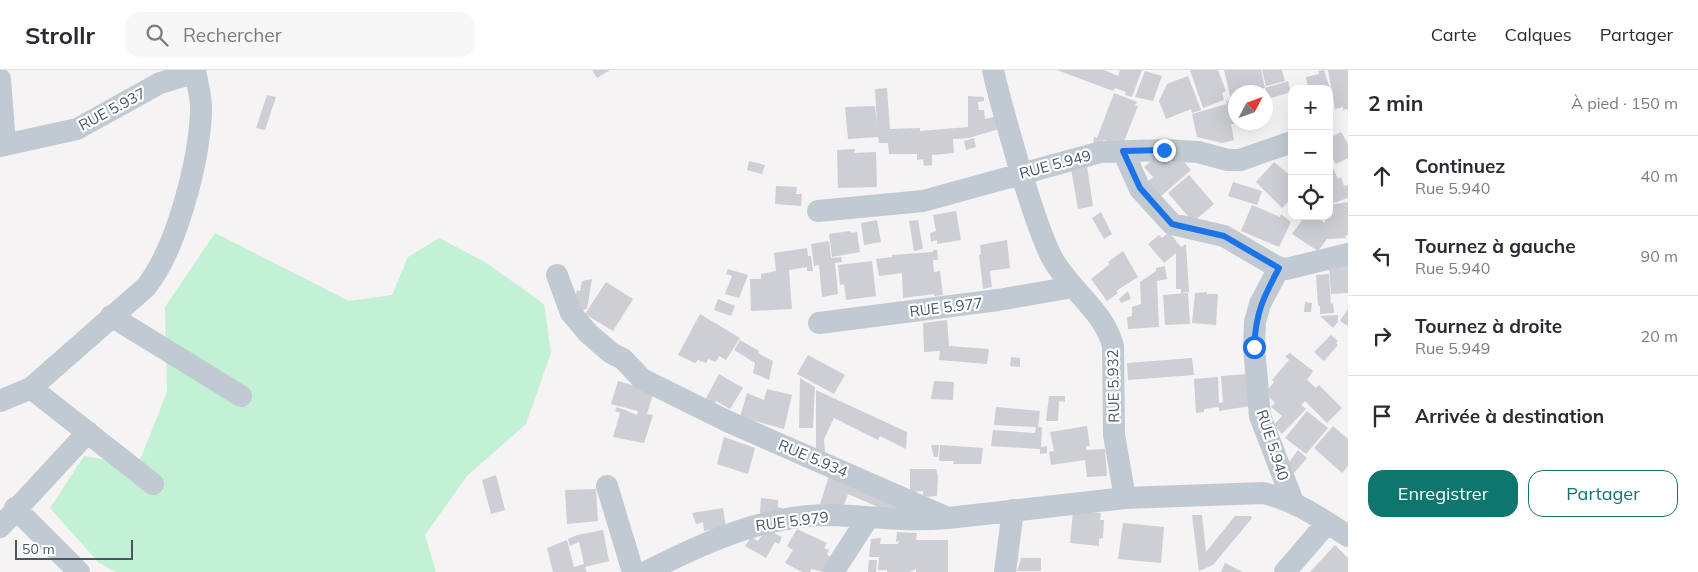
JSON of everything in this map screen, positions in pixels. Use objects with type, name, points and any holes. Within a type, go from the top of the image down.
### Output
[{"type":"street","name":"RUE 5.937","points":[[3,145],[77,130],[160,83],[186,75],[191,70]]},
{"type":"street","points":[[0,400],[31,388],[146,287],[154,277],[176,229],[191,177],[201,111],[196,70]]},
{"type":"street","name":"RUE 5.932","points":[[993,70],[1035,218],[1052,256],[1073,287],[1104,323],[1113,346],[1114,435],[1125,498]]},
{"type":"street","points":[[0,79],[3,145]]},
{"type":"street","name":"RUE 5.949","points":[[818,211],[923,201],[1093,154],[1164,150],[1198,152],[1228,160],[1240,160],[1288,143]]},
{"type":"street","points":[[1123,151],[1140,188],[1172,224],[1224,236],[1279,268],[1286,269],[1348,254]]},
{"type":"street","name":"RUE 5.940","points":[[1279,268],[1260,304],[1255,322],[1254,347],[1260,416],[1293,502]]},
{"type":"street","name":"RUE 5.934","points":[[557,276],[571,313],[588,333],[611,353],[623,359],[642,379],[729,422],[948,518]]},
{"type":"street","name":"RUE 5.977","points":[[819,323],[998,300],[1073,287]]},
{"type":"street","points":[[111,316],[241,396]]},
{"type":"street","points":[[31,388],[153,484]]},
{"type":"street","points":[[0,527],[15,508],[88,432]]},
{"type":"street","points":[[607,486],[633,572]]},
{"type":"street","points":[[948,518],[1125,498],[1263,494],[1293,502],[1348,536]]},
{"type":"street","points":[[15,508],[79,572]]},
{"type":"street","points":[[1005,572],[1012,510]]},
{"type":"street","name":"RUE 5.979","points":[[646,572],[748,527],[775,521],[829,515],[921,521],[948,518]]},
{"type":"street","points":[[833,572],[868,518]]},
{"type":"street","points":[[1285,572],[1327,522]]},
{"type":"green space","points":[[215,233],[349,301],[392,295],[408,257],[439,238],[485,262],[544,304],[551,353],[526,424],[467,476],[425,535],[436,572],[116,572],[99,563],[50,508],[84,456],[138,465],[167,392],[165,307]]},
{"type":"building","points":[[592,70],[610,70],[597,78]]},
{"type":"building","points":[[1057,70],[1104,70],[1118,76],[1120,70],[1142,70],[1132,97],[1125,95],[1126,92],[1115,88],[1113,91]]},
{"type":"building","points":[[1190,70],[1218,70],[1226,91],[1222,93],[1224,100],[1203,108]]},
{"type":"building","points":[[1224,70],[1261,70],[1264,85],[1228,85],[1228,87]]},
{"type":"building","points":[[1262,70],[1282,70],[1285,81],[1266,85]]},
{"type":"building","points":[[1324,70],[1329,85],[1307,85],[1306,77],[1319,74],[1318,71]]},
{"type":"building","points":[[1328,70],[1348,70],[1348,109],[1343,110],[1343,107],[1335,109],[1333,85],[1331,85]]},
{"type":"building","points":[[1145,71],[1162,76],[1153,101],[1135,97]]},
{"type":"building","points":[[1188,76],[1201,110],[1192,113],[1191,109],[1166,119],[1159,101],[1167,84]]},
{"type":"building","points":[[1288,81],[1288,93],[1273,97],[1273,86]]},
{"type":"building","points":[[887,88],[890,129],[920,128],[920,131],[968,127],[968,96],[984,97],[984,101],[978,102],[979,110],[984,110],[985,119],[998,116],[999,129],[969,138],[953,139],[954,153],[932,155],[932,165],[924,166],[923,159],[917,160],[917,154],[889,154],[888,143],[879,143],[878,137],[848,139],[845,107],[875,106],[877,125],[875,89]]},
{"type":"building","points":[[1114,93],[1137,102],[1135,106],[1138,106],[1123,144],[1103,140],[1101,146],[1093,145],[1094,137],[1097,138]]},
{"type":"building","points":[[267,95],[276,97],[265,130],[256,128]]},
{"type":"building","points":[[1226,101],[1228,101],[1228,130],[1232,130],[1234,140],[1222,143],[1197,137],[1192,114],[1227,104]]},
{"type":"building","points":[[1341,132],[1348,144],[1348,158],[1336,164],[1333,159],[1333,136]]},
{"type":"building","points":[[974,138],[976,147],[966,150],[964,141]]},
{"type":"building","points":[[855,149],[854,153],[876,152],[877,187],[838,188],[837,150]]},
{"type":"building","points":[[1164,155],[1171,163],[1179,156],[1191,170],[1160,197],[1147,182],[1153,177],[1144,167],[1156,157]]},
{"type":"building","points":[[1086,160],[1093,206],[1078,209],[1070,163]]},
{"type":"building","points":[[749,161],[765,165],[762,174],[747,170]]},
{"type":"building","points":[[1274,162],[1288,174],[1288,202],[1282,208],[1256,182]]},
{"type":"building","points":[[1333,168],[1338,179],[1341,177],[1344,186],[1348,185],[1348,198],[1333,203]]},
{"type":"building","points":[[1189,175],[1214,204],[1193,222],[1168,193]]},
{"type":"building","points":[[1233,182],[1262,191],[1257,205],[1228,196]]},
{"type":"building","points":[[776,186],[797,187],[796,194],[802,194],[801,206],[775,204]]},
{"type":"building","points":[[1348,202],[1348,235],[1345,236],[1346,238],[1327,239],[1318,251],[1292,234],[1302,220],[1321,220],[1325,223],[1325,220],[1333,220],[1333,204]]},
{"type":"building","points":[[1252,205],[1280,217],[1281,214],[1291,222],[1279,247],[1241,231]]},
{"type":"building","points":[[956,211],[961,240],[937,244],[937,240],[931,242],[930,233],[936,231],[933,215]]},
{"type":"building","points":[[1101,212],[1112,234],[1104,239],[1092,218]]},
{"type":"building","points":[[877,220],[881,242],[864,245],[861,223]]},
{"type":"building","points":[[918,220],[923,249],[914,251],[909,221]]},
{"type":"building","points":[[850,231],[851,233],[857,232],[860,252],[832,257],[829,234]]},
{"type":"building","points":[[1169,232],[1181,247],[1186,244],[1189,292],[1181,293],[1181,289],[1176,289],[1176,253],[1164,263],[1148,244],[1159,235],[1162,238]]},
{"type":"building","points":[[1007,240],[1010,268],[990,271],[992,287],[983,289],[979,255],[981,254],[980,245]]},
{"type":"building","points":[[829,241],[831,258],[841,257],[842,262],[835,263],[838,294],[822,297],[819,265],[814,266],[811,244]]},
{"type":"building","points":[[807,248],[808,256],[811,256],[813,271],[807,271],[807,267],[789,270],[792,309],[751,311],[750,279],[761,279],[761,274],[776,271],[774,253]]},
{"type":"building","points":[[933,250],[937,250],[938,260],[933,260],[934,272],[940,271],[943,295],[934,296],[934,294],[903,298],[902,273],[879,276],[876,259],[892,257],[892,255],[933,252]]},
{"type":"building","points":[[1123,251],[1138,277],[1116,291],[1118,293],[1107,301],[1091,279],[1110,264],[1108,262]]},
{"type":"building","points":[[872,261],[876,296],[846,300],[844,284],[840,285],[838,265]]},
{"type":"building","points":[[1348,265],[1348,293],[1331,294],[1329,267]]},
{"type":"building","points":[[1165,266],[1167,279],[1157,281],[1159,327],[1128,329],[1127,317],[1132,316],[1132,307],[1141,304],[1140,282],[1156,271],[1156,268]]},
{"type":"building","points":[[728,269],[748,275],[739,298],[725,294],[732,276],[726,274]]},
{"type":"building","points":[[1329,274],[1331,304],[1333,303],[1334,313],[1320,314],[1316,275]]},
{"type":"building","points":[[592,279],[587,309],[577,311],[573,306],[577,290],[580,291],[582,281]]},
{"type":"building","points":[[606,282],[633,299],[613,331],[585,314]]},
{"type":"building","points":[[1128,291],[1131,299],[1121,303],[1119,299]]},
{"type":"building","points":[[1207,292],[1207,294],[1218,294],[1216,325],[1192,323],[1195,293]]},
{"type":"building","points":[[1188,293],[1190,324],[1165,325],[1163,295]]},
{"type":"building","points":[[718,299],[735,306],[731,316],[714,310]]},
{"type":"building","points":[[1305,302],[1312,303],[1311,312],[1304,312]]},
{"type":"building","points":[[1348,309],[1348,326],[1340,321]]},
{"type":"building","points":[[700,314],[740,338],[726,360],[719,356],[716,362],[708,359],[706,363],[698,360],[695,363],[678,355]]},
{"type":"building","points":[[1338,315],[1338,322],[1333,328],[1320,316]]},
{"type":"building","points":[[947,320],[949,346],[989,349],[987,364],[939,360],[940,351],[924,352],[923,323]]},
{"type":"building","points":[[1331,335],[1338,341],[1336,343],[1338,345],[1324,361],[1314,352]]},
{"type":"building","points":[[740,340],[773,361],[769,380],[753,373],[755,363],[734,350]]},
{"type":"building","points":[[1290,353],[1313,371],[1307,380],[1316,388],[1319,385],[1342,408],[1327,423],[1305,401],[1301,405],[1306,409],[1282,434],[1274,425],[1282,416],[1271,407],[1275,403],[1265,393],[1274,382],[1272,380],[1289,360],[1285,356]]},
{"type":"building","points":[[808,355],[845,375],[834,394],[797,374]]},
{"type":"building","points":[[1011,357],[1020,358],[1020,367],[1010,366]]},
{"type":"building","points":[[1192,358],[1194,375],[1128,380],[1127,363]]},
{"type":"building","points":[[719,374],[743,388],[730,409],[716,401],[712,407],[704,402]]},
{"type":"building","points":[[1247,374],[1250,406],[1219,411],[1219,407],[1204,409],[1204,412],[1196,413],[1194,379],[1218,377],[1219,403],[1223,402],[1221,376]]},
{"type":"building","points":[[800,378],[815,387],[813,428],[799,428]]},
{"type":"building","points":[[618,381],[654,391],[647,414],[653,415],[644,443],[613,437],[620,413],[615,411],[617,407],[637,415],[638,411],[611,404]]},
{"type":"building","points":[[934,381],[954,382],[953,400],[931,399]]},
{"type":"building","points":[[767,389],[792,395],[784,429],[740,417],[747,393],[764,400]]},
{"type":"building","points":[[816,390],[907,432],[906,449],[880,436],[878,440],[834,418],[824,439],[825,453],[816,450]]},
{"type":"building","points":[[1049,396],[1065,396],[1065,402],[1059,401],[1058,421],[1046,421]]},
{"type":"building","points":[[996,407],[1040,411],[1038,427],[1042,427],[1041,447],[1047,446],[1047,453],[1040,454],[1040,449],[991,446],[993,430],[1035,433],[1036,427],[994,425]]},
{"type":"building","points":[[1307,411],[1328,428],[1306,454],[1285,438]]},
{"type":"building","points":[[1087,426],[1090,446],[1086,446],[1086,450],[1105,449],[1107,476],[1087,477],[1085,460],[1051,465],[1049,452],[1054,451],[1050,432]]},
{"type":"building","points":[[1333,426],[1348,439],[1348,466],[1342,473],[1314,448]]},
{"type":"building","points":[[724,437],[755,448],[748,474],[717,464]]},
{"type":"building","points":[[931,445],[939,445],[938,457],[934,457]]},
{"type":"building","points":[[940,445],[983,448],[981,464],[953,464],[954,461],[939,461]]},
{"type":"building","points":[[1298,450],[1307,458],[1294,473],[1289,462]]},
{"type":"building","points":[[910,469],[936,469],[938,476],[937,496],[923,497],[923,491],[910,492]]},
{"type":"building","points":[[831,470],[920,510],[892,513],[848,494],[843,508],[820,504]]},
{"type":"building","points":[[496,475],[505,510],[491,514],[482,480]]},
{"type":"building","points":[[596,489],[598,521],[567,524],[565,490]]},
{"type":"building","points":[[761,498],[778,500],[778,507],[782,508],[781,516],[760,513]]},
{"type":"building","points":[[723,508],[726,527],[704,531],[703,522],[696,524],[692,513]]},
{"type":"building","points":[[1073,511],[1101,513],[1100,520],[1104,520],[1103,538],[1099,539],[1099,546],[1070,543]]},
{"type":"building","points":[[1192,515],[1202,515],[1206,552],[1235,516],[1251,516],[1252,518],[1213,565],[1199,571]]},
{"type":"building","points":[[1123,523],[1164,527],[1161,563],[1118,559]]},
{"type":"building","points":[[766,529],[782,537],[779,544],[775,542],[766,558],[745,546],[751,537],[758,541]]},
{"type":"building","points":[[797,529],[827,543],[824,548],[829,550],[827,554],[831,557],[822,572],[812,569],[810,572],[802,572],[785,563],[793,550],[787,546]]},
{"type":"building","points":[[603,530],[609,561],[585,567],[587,572],[553,572],[547,548],[567,540],[574,567],[584,564],[579,542],[570,546],[568,539],[577,535]]},
{"type":"building","points":[[897,532],[917,533],[916,540],[948,540],[948,572],[916,572],[916,569],[910,572],[878,570],[879,557],[869,557],[871,539],[881,538],[880,544],[898,544],[899,541],[896,542]]},
{"type":"building","points":[[1335,545],[1348,558],[1348,572],[1310,572]]},
{"type":"building","points":[[1021,558],[1041,558],[1041,571],[1017,571]]},
{"type":"building","points":[[869,560],[877,560],[876,572],[868,572]]},
{"type":"building","points":[[1225,563],[1243,572],[1221,572]]},
{"type":"route","points":[[1164,150],[1123,151],[1140,188],[1172,224],[1224,236],[1279,268],[1260,304],[1255,322],[1254,347]]}]
